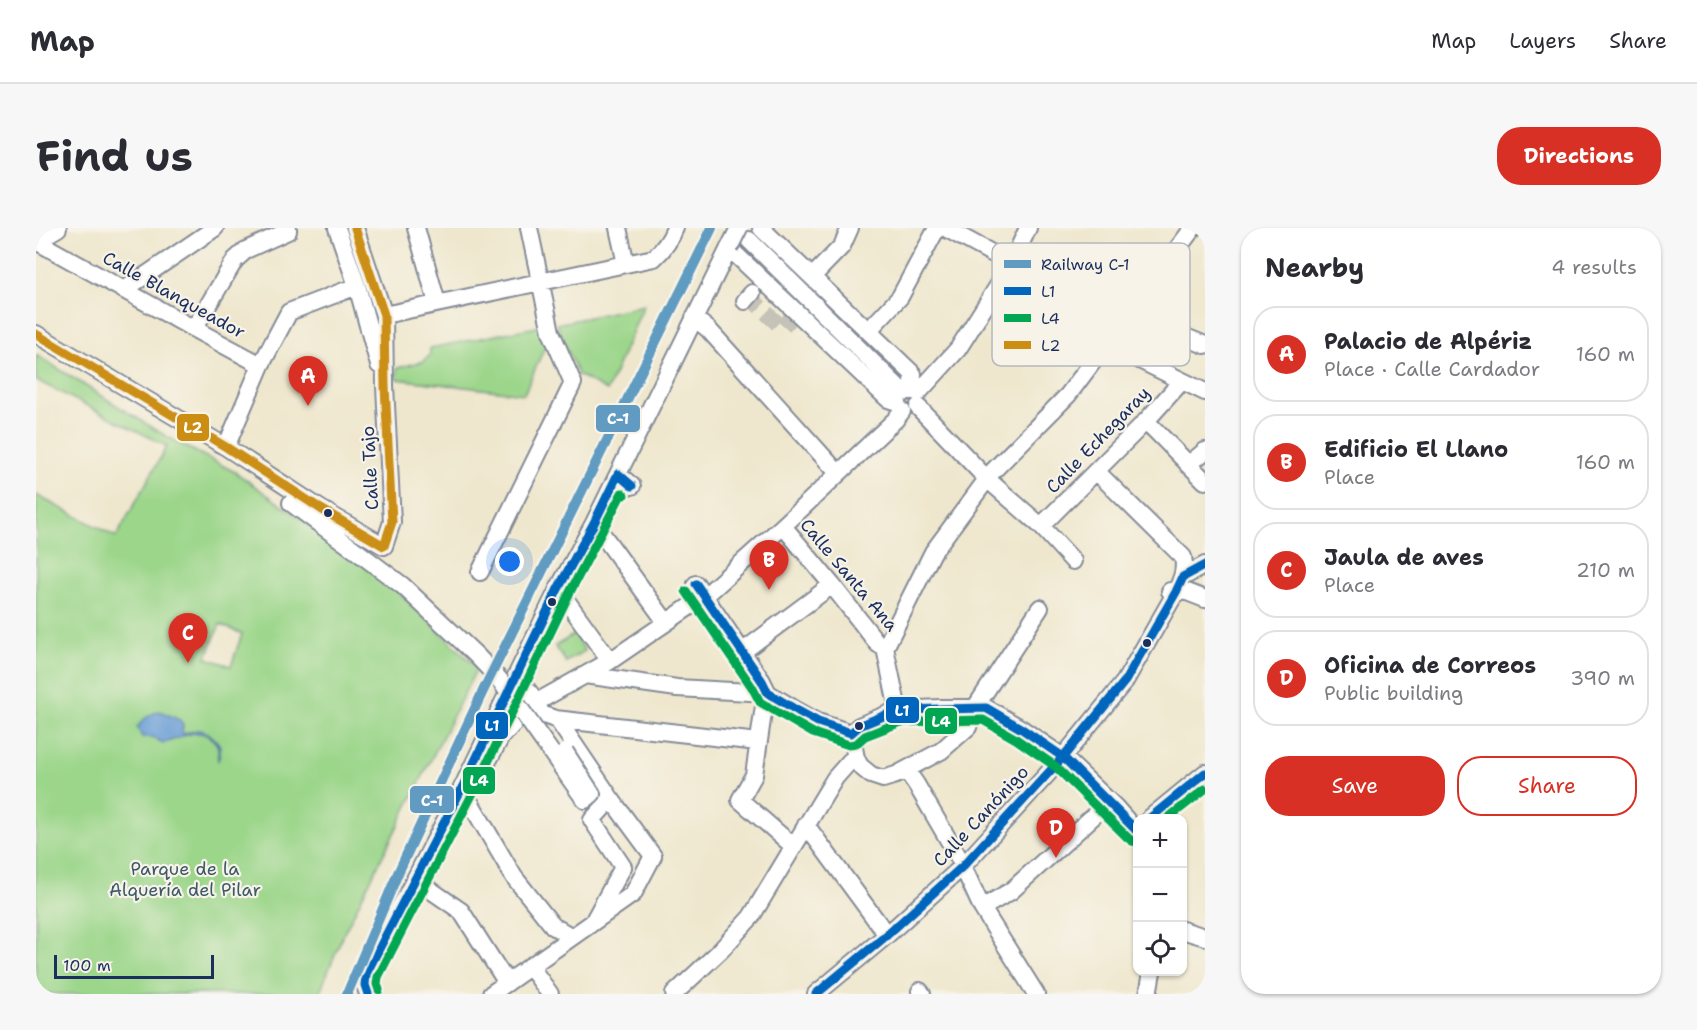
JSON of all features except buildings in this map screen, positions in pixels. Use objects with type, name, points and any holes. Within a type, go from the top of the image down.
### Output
[{"type":"street","points":[[36,241],[58,228]]},
{"type":"street","points":[[124,290],[215,228]]},
{"type":"street","points":[[194,329],[235,260],[246,250],[280,236],[288,231],[288,228]]},
{"type":"street","name":"Calle Tajo","points":[[337,228],[357,286],[385,386]]},
{"type":"street","name":"Calle Tajo","points":[[271,476],[384,546],[392,522],[384,315],[355,228]]},
{"type":"street","points":[[416,228],[437,303]]},
{"type":"street","points":[[480,572],[573,383],[551,332],[529,228]]},
{"type":"street","points":[[618,228],[626,264]]},
{"type":"street","points":[[384,315],[654,258],[664,249],[675,228]]},
{"type":"street","points":[[812,277],[842,246],[850,228]]},
{"type":"street","points":[[868,331],[900,297],[937,228]]},
{"type":"street","points":[[945,228],[992,255]]},
{"type":"street","points":[[1021,243],[1028,228]]},
{"type":"street","points":[[1182,243],[1193,228]]},
{"type":"street","points":[[750,232],[812,277],[913,374],[908,399]]},
{"type":"street","points":[[465,791],[558,589],[594,523],[729,248],[750,232]]},
{"type":"street","points":[[750,232],[908,399],[987,479],[1041,526],[1073,561]]},
{"type":"street","name":"Calle Blanqueador","points":[[36,241],[261,365]]},
{"type":"street","points":[[729,248],[754,290],[794,316],[888,399],[908,399]]},
{"type":"street","points":[[226,447],[261,365],[289,312],[357,286]]},
{"type":"street","points":[[368,994],[365,985],[366,974],[465,791],[501,737],[537,702],[610,661],[666,622],[700,590],[783,526],[895,420],[908,399],[958,349],[992,296]]},
{"type":"street","points":[[694,318],[708,329],[838,474]]},
{"type":"street","points":[[36,334],[271,476],[272,491],[305,512],[403,586],[499,680],[595,816]]},
{"type":"street","points":[[1190,339],[1205,345]]},
{"type":"street","points":[[898,710],[885,648],[933,552],[987,479],[1068,395],[1090,366]]},
{"type":"street","points":[[1152,366],[1205,392]]},
{"type":"street","name":"Calle Echegaray","points":[[1041,526],[1146,421],[1182,381]]},
{"type":"street","points":[[1146,421],[1205,481]]},
{"type":"street","points":[[1188,465],[1205,451]]},
{"type":"street","points":[[1096,471],[1179,573],[1187,592],[1205,599]]},
{"type":"street","points":[[618,474],[632,486]]},
{"type":"street","points":[[594,523],[666,622]]},
{"type":"street","name":"Calle Santa Ana","points":[[783,526],[878,644],[885,648]]},
{"type":"street","points":[[1179,573],[1205,565]]},
{"type":"street","name":"Calle Canónigo","points":[[816,994],[887,935],[963,866],[1063,757],[1125,681],[1179,573]]},
{"type":"street","points":[[742,651],[832,585]]},
{"type":"street","points":[[558,589],[610,661]]},
{"type":"street","points":[[700,590],[768,693]]},
{"type":"street","points":[[851,733],[860,766],[871,775],[883,779],[896,775],[941,751],[968,727],[975,708],[1040,608]]},
{"type":"street","points":[[585,675],[677,688],[768,693],[818,722],[851,733]]},
{"type":"street","points":[[517,677],[537,702],[541,714],[557,719],[758,742]]},
{"type":"street","points":[[768,693],[765,699],[754,775],[740,800],[793,846]]},
{"type":"street","points":[[851,733],[859,726],[898,710],[986,708],[1063,757],[1133,827]]},
{"type":"street","points":[[491,994],[633,894],[653,856],[557,719]]},
{"type":"street","points":[[565,752],[592,794],[585,800]]},
{"type":"street","points":[[674,994],[693,988],[720,951],[751,917],[806,825],[836,778],[850,761]]},
{"type":"street","points":[[906,770],[963,866],[982,908],[1036,994]]},
{"type":"street","points":[[1156,814],[1205,773]]},
{"type":"street","points":[[465,791],[514,878],[553,926],[572,937]]},
{"type":"street","points":[[593,922],[623,867],[592,820],[611,799]]},
{"type":"street","points":[[982,908],[1011,891],[1109,802]]},
{"type":"street","points":[[806,825],[887,935]]},
{"type":"street","points":[[416,878],[461,911],[507,982]]},
{"type":"street","points":[[1187,932],[1205,937]]},
{"type":"street","points":[[530,966],[550,994]]},
{"type":"street","points":[[366,974],[376,994]]},
{"type":"street","points":[[1148,994],[1151,976]]},
{"type":"green space","points":[[644,305],[607,391],[578,375],[557,324]]},
{"type":"green space","points":[[541,326],[547,342],[524,394],[397,379],[397,368],[424,361],[430,355],[430,348]]},
{"type":"green space","name":"Parque de la Alquería del Pilar","points":[[36,355],[169,438],[235,472],[397,590],[477,668],[342,937],[319,994],[36,994],[36,495],[116,537],[167,446],[36,380]],"holes":[[[220,624],[242,634],[231,666],[206,658]]]},
{"type":"green space","points":[[575,634],[585,651],[566,662],[555,646]]},
{"type":"water","points":[[160,711],[180,720],[183,725],[182,734],[200,730],[210,735],[220,747],[218,761],[217,744],[201,733],[189,734],[163,743],[152,737],[142,737],[137,727],[147,717]]},
{"type":"tunnel","points":[[749,296],[782,328],[791,318]]},
{"type":"rail line","name":"C-1","points":[[347,994],[398,873],[483,691],[712,228]]},
{"type":"transit line","name":"L2","points":[[36,334],[226,447],[321,509],[384,546],[392,522],[384,315],[355,228]]},
{"type":"transit line","name":"L1","points":[[368,994],[365,985],[366,974],[463,786],[558,589],[618,474],[632,486]]},
{"type":"transit line","name":"L4","points":[[379,990],[378,977],[474,791],[569,594],[622,493],[624,495]]},
{"type":"transit line","name":"L1","points":[[816,994],[887,935],[963,866],[1063,757],[1125,681],[1183,577],[1205,565]]},
{"type":"transit line","name":"L1","points":[[696,584],[768,693],[798,711],[818,722],[851,733],[859,726],[898,710],[986,708],[1063,757],[1133,827]]},
{"type":"transit line","name":"L4","points":[[686,591],[760,702],[813,733],[849,745],[856,744],[865,736],[901,722],[983,720],[1055,766],[1133,841]]},
{"type":"transit line","name":"L1","points":[[1155,814],[1205,773]]},
{"type":"transit line","name":"L4","points":[[1173,814],[1205,789]]},
{"type":"place","name":"Palacio de Alpériz","points":[[308,406]]},
{"type":"place","name":"Edificio El Llano","points":[[769,590]]},
{"type":"place","name":"Jaula de aves","points":[[188,663]]},
{"type":"place","name":"Oficina de Correos","points":[[1056,858]]}]
